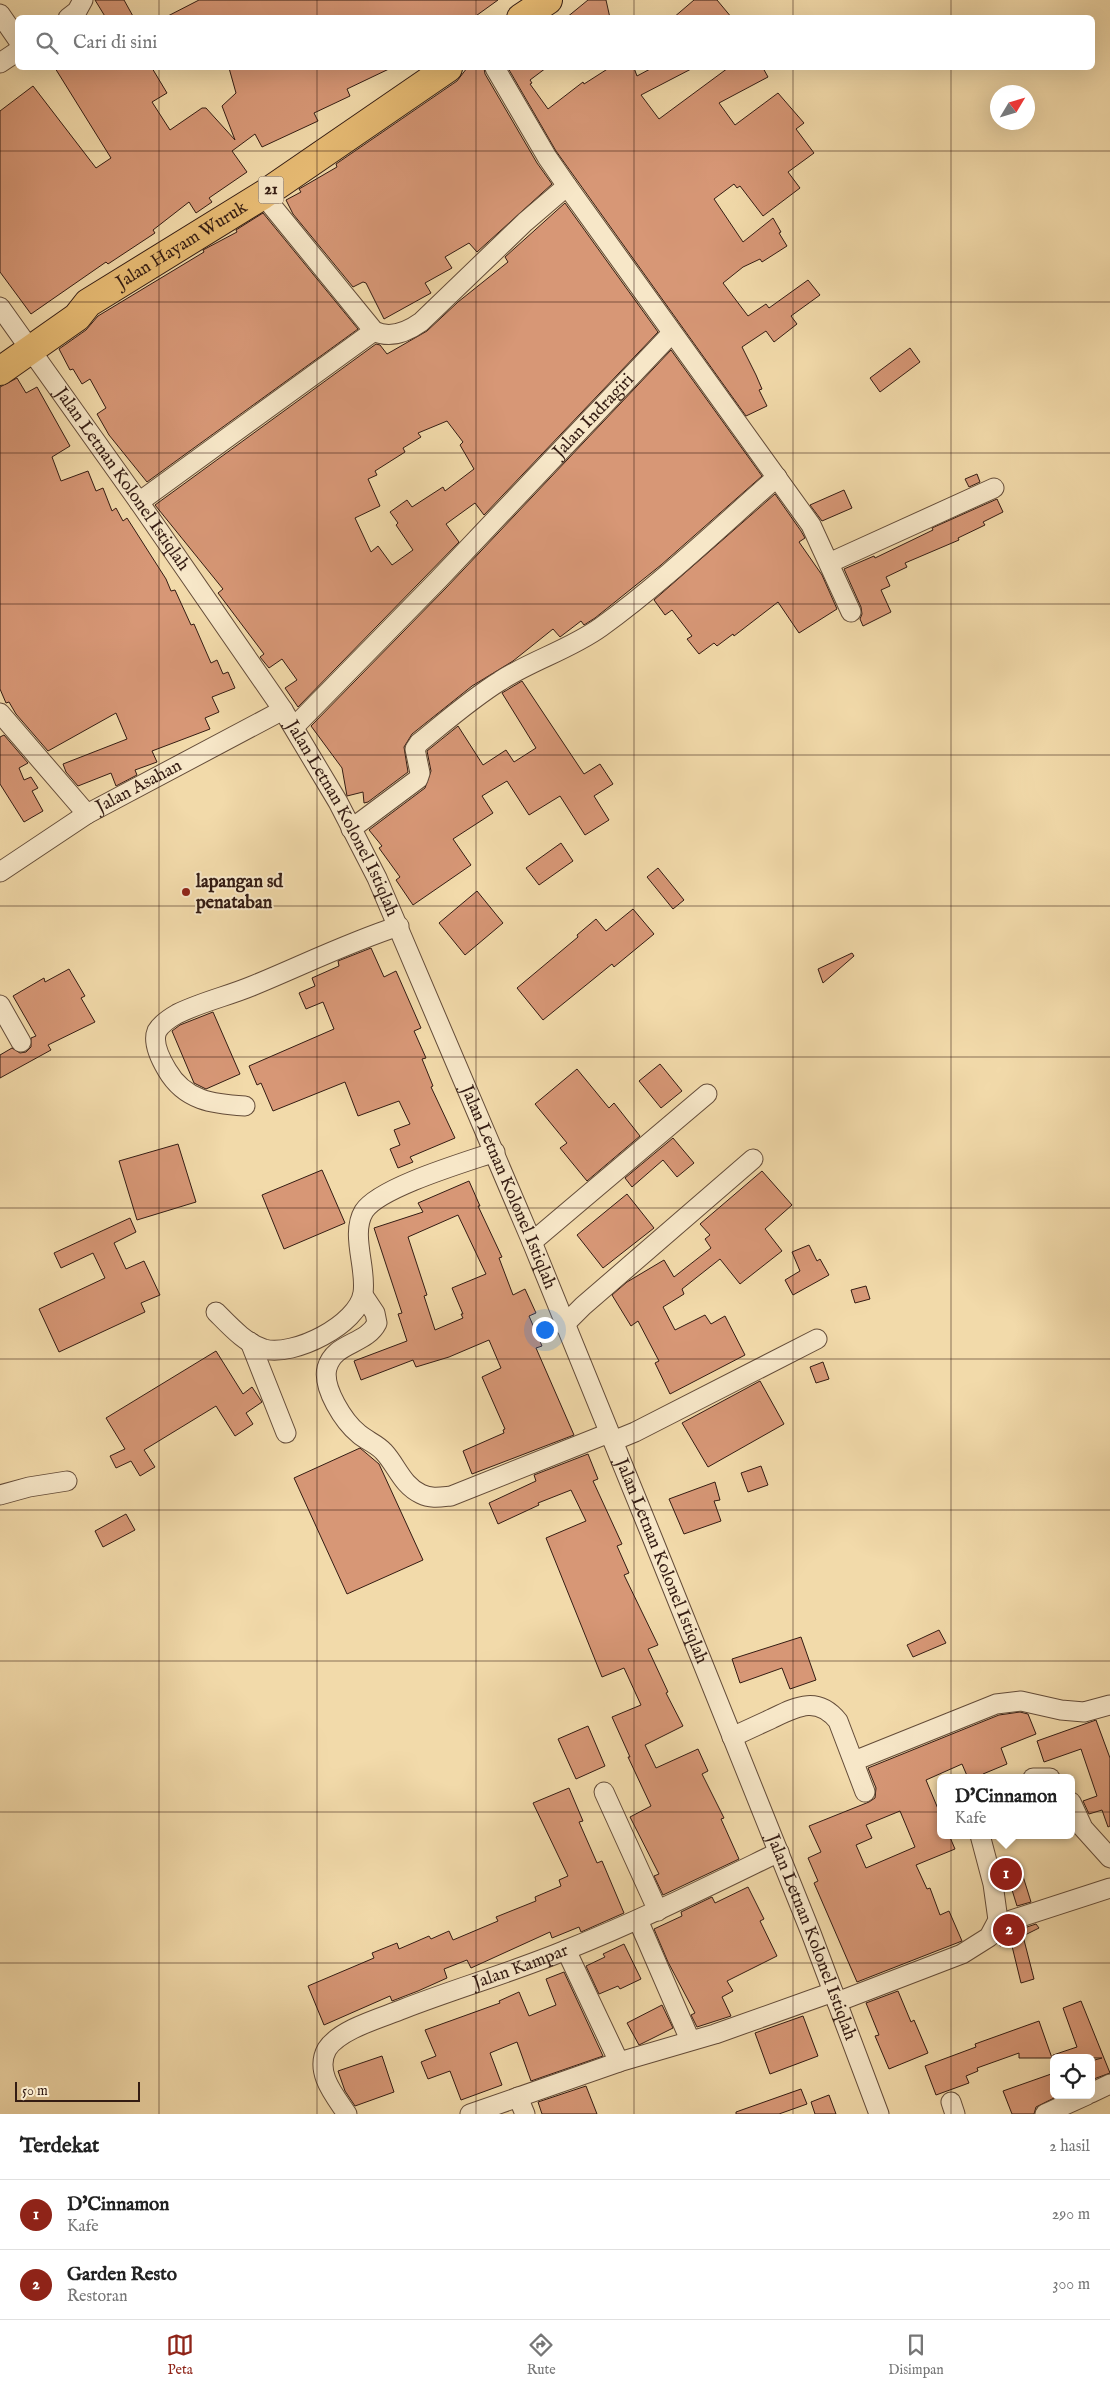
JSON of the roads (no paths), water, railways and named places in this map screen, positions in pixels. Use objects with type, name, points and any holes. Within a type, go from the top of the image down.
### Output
[{"type":"highway","points":[[526,15],[548,0]]},
{"type":"highway","name":"Jalan Hayam Wuruk","points":[[18,346],[69,306],[88,302],[263,195],[445,70]]},
{"type":"highway","name":"21","points":[[0,371],[18,346]]},
{"type":"street","points":[[72,15],[77,11],[83,0]]},
{"type":"street","points":[[0,14],[15,36]]},
{"type":"street","points":[[0,62],[15,53]]},
{"type":"street","points":[[497,70],[547,157],[567,186],[811,525],[851,612]]},
{"type":"street","points":[[139,502],[380,334],[407,331],[421,322],[525,222],[567,186]]},
{"type":"street","points":[[263,195],[380,334]]},
{"type":"street","name":"Jalan Letnan Kolonel Istiqlah","points":[[0,307],[18,346],[62,396],[139,502],[283,710],[378,878],[532,1242],[779,1852],[879,2114]]},
{"type":"street","name":"Jalan Indragiri","points":[[294,728],[438,580],[672,333]]},
{"type":"street","points":[[351,829],[418,779],[420,773],[415,748],[419,744],[500,681],[522,668],[575,644],[600,628],[644,594],[777,477]]},
{"type":"street","points":[[829,563],[994,488]]},
{"type":"street","name":"Jalan Asahan","points":[[0,713],[87,814],[283,710]]},
{"type":"street","points":[[0,872],[87,814]]},
{"type":"street","points":[[245,1106],[206,1102],[183,1090],[167,1070],[156,1045],[155,1038],[161,1026],[177,1014],[248,988],[371,935],[399,926]]},
{"type":"street","points":[[0,1005],[20,1042]]},
{"type":"street","points":[[532,1242],[706,1094]]},
{"type":"street","points":[[216,1312],[250,1342],[278,1351],[311,1341],[341,1324],[357,1308],[363,1295],[360,1225],[364,1211],[387,1193],[402,1186],[495,1152]]},
{"type":"street","points":[[564,1325],[583,1306],[753,1159]]},
{"type":"street","points":[[363,1295],[375,1313],[377,1324],[374,1329],[337,1351],[327,1370],[329,1387],[348,1424],[384,1452],[409,1486],[430,1498],[462,1492],[611,1437],[635,1432],[817,1339]]},
{"type":"street","points":[[311,1341],[322,1357],[329,1363]]},
{"type":"street","points":[[250,1342],[286,1433]]},
{"type":"street","points":[[0,1495],[29,1486],[67,1480]]},
{"type":"street","points":[[854,1761],[996,1704],[1021,1701],[1072,1712],[1084,1712],[1110,1706]]},
{"type":"street","points":[[732,1737],[799,1706],[818,1706],[834,1715],[838,1721],[865,1792]]},
{"type":"street","points":[[604,1792],[658,1910]]},
{"type":"street","points":[[1075,1811],[1083,1828],[1110,1858]]},
{"type":"street","points":[[470,2114],[521,2106],[619,2062],[835,1997],[962,1954],[989,1937],[998,1920],[993,1884],[981,1839]]},
{"type":"street","name":"Jalan Kampar","points":[[347,2114],[328,2084],[323,2067],[327,2050],[336,2040],[360,2026],[566,1950],[638,1920],[779,1852]]},
{"type":"street","points":[[996,1925],[1110,1888]]},
{"type":"street","points":[[638,1920],[690,2040]]},
{"type":"street","points":[[566,1950],[619,2062]]},
{"type":"street","points":[[1095,2091],[1110,2084]]},
{"type":"street","points":[[1045,2114],[1078,2099]]},
{"type":"place","name":"lapangan sd penataban","points":[[186,892]]},
{"type":"place","name":"D'Cinnamon","points":[[1006,1874]]},
{"type":"place","name":"Garden Resto","points":[[1009,1930]]}]
